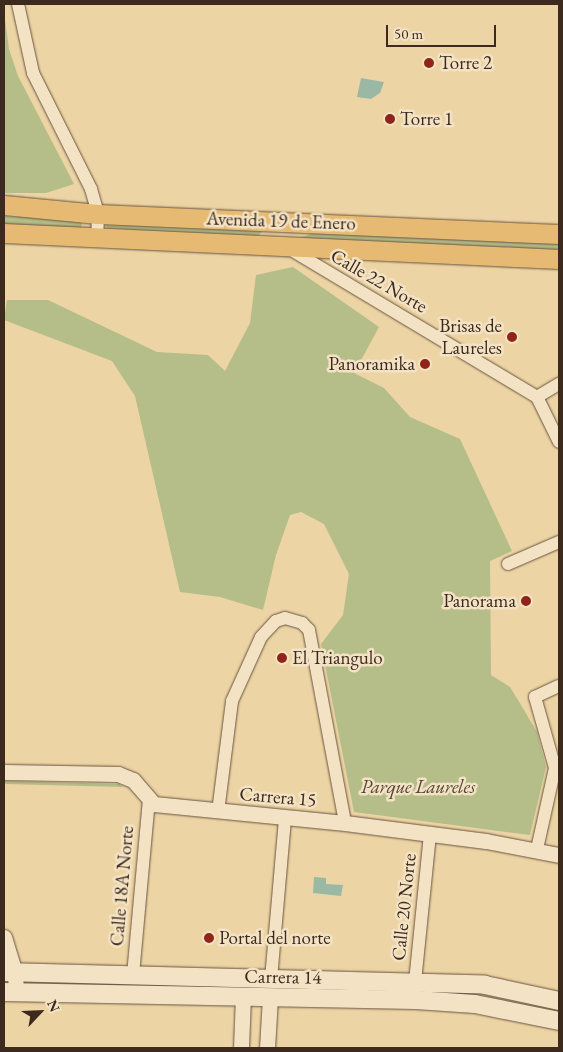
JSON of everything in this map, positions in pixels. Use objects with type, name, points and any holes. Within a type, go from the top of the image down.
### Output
[{"type":"main road","name":"Avenida 19 de Enero","points":[[4,205],[98,214],[559,234]]},
{"type":"main road","points":[[288,248],[290,221]]},
{"type":"main road","name":"Avenida 19 de Enero","points":[[4,233],[288,248],[559,259]]},
{"type":"main road","name":"Carrera 14","points":[[10,972],[485,985],[559,1001]]},
{"type":"main road","name":"Carrera 14","points":[[10,992],[475,1004],[559,1021]]},
{"type":"street","points":[[18,4],[33,73],[91,189],[98,214],[97,239]]},
{"type":"street","name":"Calle 22 Norte","points":[[288,248],[538,397]]},
{"type":"street","points":[[559,384],[538,397],[559,442]]},
{"type":"street","points":[[508,564],[559,542]]},
{"type":"street","points":[[218,812],[232,701],[268,628],[285,618],[302,623],[308,630],[345,823]]},
{"type":"street","points":[[537,849],[555,768],[536,697],[559,686]]},
{"type":"street","points":[[4,772],[125,776],[139,786],[148,800]]},
{"type":"street","name":"Carrera 15","points":[[148,800],[154,804],[218,812],[345,823],[537,849],[559,855]]},
{"type":"street","name":"Calle 18A Norte","points":[[134,975],[148,800]]},
{"type":"street","points":[[271,979],[285,818]]},
{"type":"street","name":"Calle 20 Norte","points":[[415,982],[430,835]]},
{"type":"street","points":[[4,937],[10,972],[10,992]]},
{"type":"street","points":[[241,1048],[243,997]]},
{"type":"street","points":[[267,1048],[270,998]]},
{"type":"green space","points":[[4,12],[9,49],[18,76],[74,184],[46,193],[4,193]]},
{"type":"green space","points":[[4,216],[82,220],[81,231],[4,227]]},
{"type":"green space","points":[[107,223],[258,229],[262,232],[258,236],[106,232]]},
{"type":"green space","points":[[325,230],[559,242],[559,252],[298,238]]},
{"type":"green space","name":"Parque Laureles","points":[[293,267],[379,327],[354,373],[384,388],[410,417],[460,439],[512,551],[490,561],[491,675],[510,687],[521,705],[537,732],[546,767],[530,835],[354,812],[321,644],[343,615],[349,574],[324,524],[301,512],[290,515],[276,555],[263,610],[220,597],[180,592],[135,396],[112,361],[4,320],[7,300],[48,300],[157,352],[208,355],[225,371],[250,323],[256,275]]},
{"type":"green space","points":[[4,781],[119,784],[123,787],[4,784]]},
{"type":"shaded area","points":[[361,78],[384,82],[380,93],[371,99],[357,97]]},
{"type":"shaded area","points":[[314,877],[326,878],[326,884],[343,885],[341,896],[313,893]]},
{"type":"place","name":"Torre 2","points":[[429,63]]},
{"type":"place","name":"Torre 1","points":[[390,119]]},
{"type":"place","name":"Brisas de Laureles","points":[[512,337]]},
{"type":"place","name":"Panoramika","points":[[425,364]]},
{"type":"place","name":"Panorama","points":[[526,601]]},
{"type":"place","name":"El Triangulo","points":[[282,658]]},
{"type":"place","name":"Portal del norte","points":[[209,938]]}]
